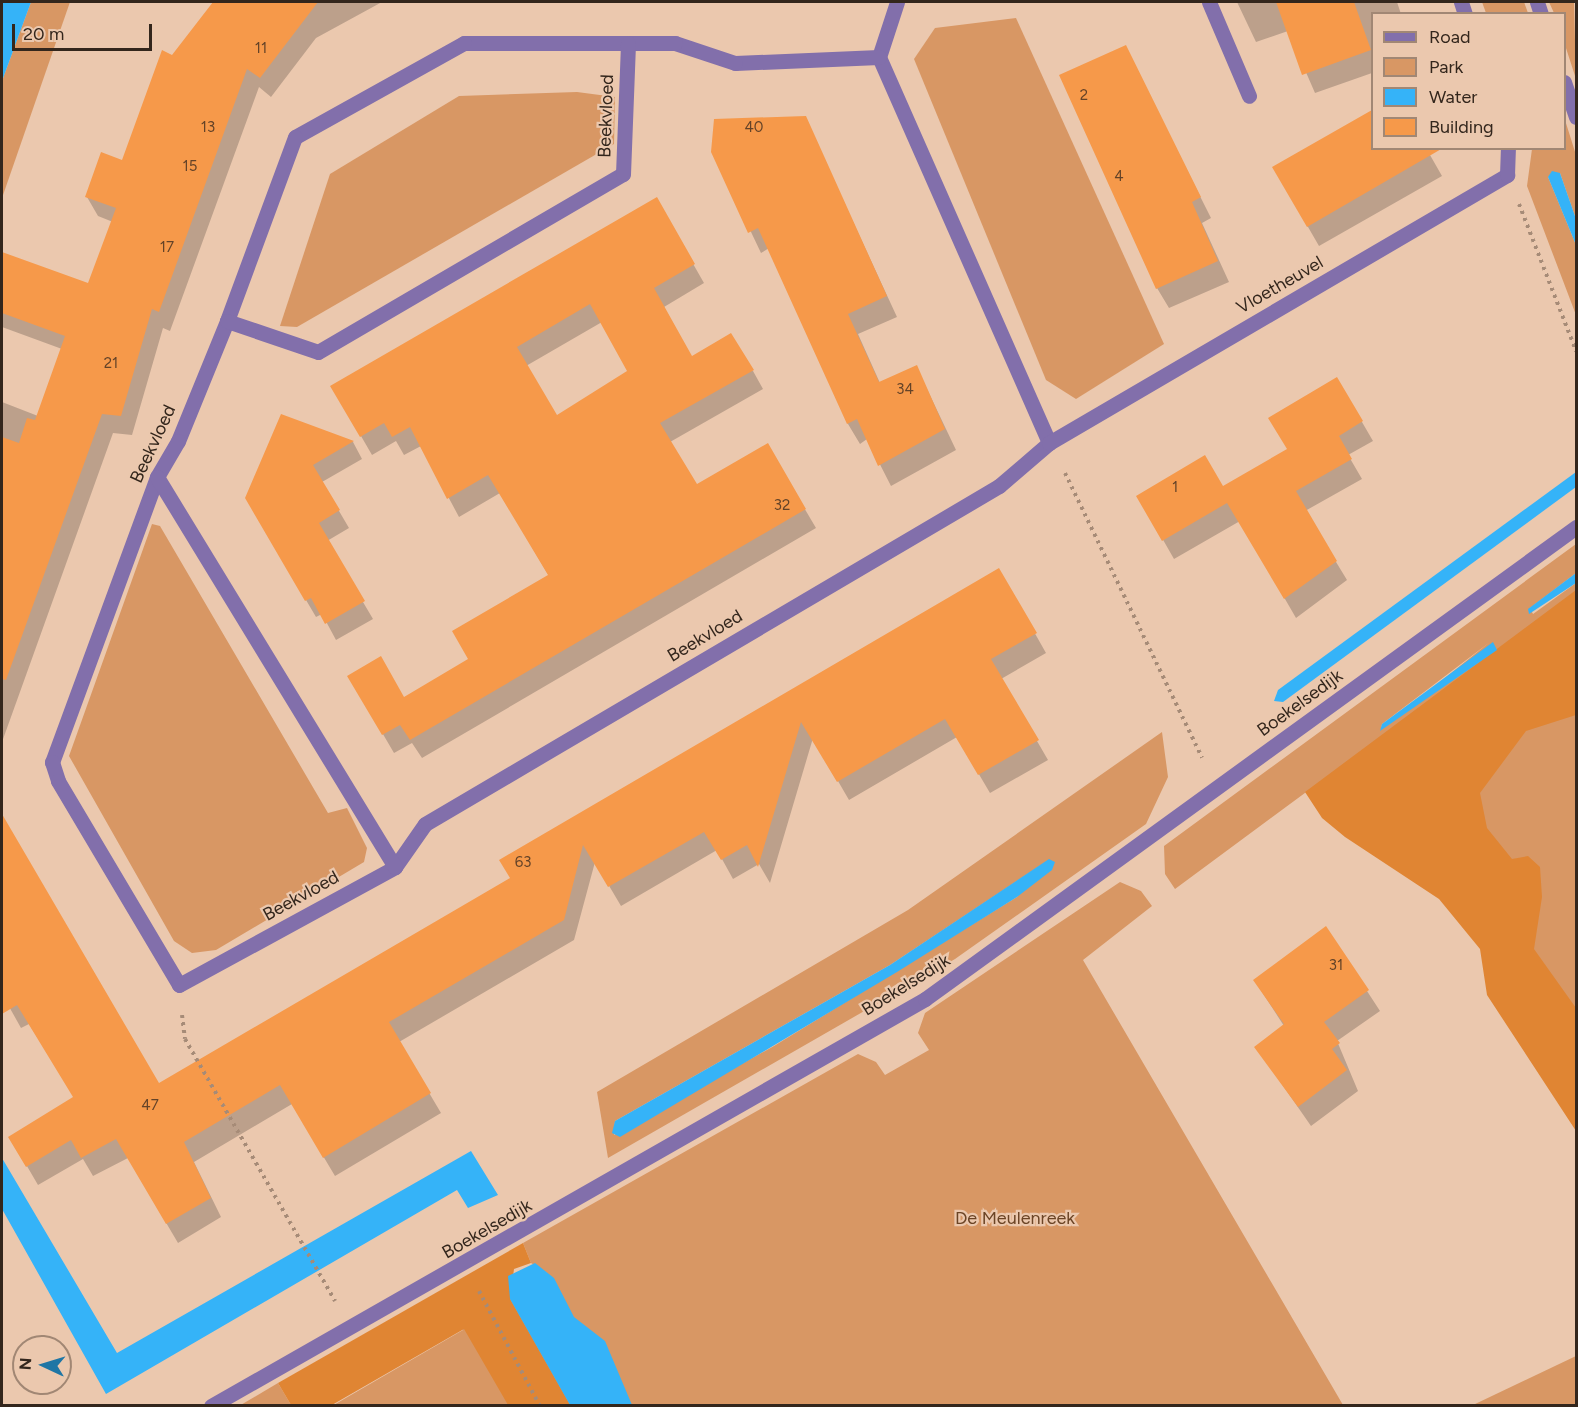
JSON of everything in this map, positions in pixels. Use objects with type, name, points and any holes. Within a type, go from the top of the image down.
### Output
[{"type":"street","points":[[897,2],[879,57],[1049,443]]},
{"type":"street","points":[[1209,2],[1250,96]]},
{"type":"street","name":"Beekvloed","points":[[879,57],[735,63],[675,43],[464,43],[295,137],[227,321],[178,441],[157,477],[52,762],[58,781],[179,985],[395,867],[425,824],[999,486],[1049,443]]},
{"type":"street","name":"Beekvloed","points":[[227,321],[318,352],[623,174],[628,44]]},
{"type":"street","points":[[1566,88],[1576,117]]},
{"type":"street","points":[[1507,175],[1508,150]]},
{"type":"street","name":"Vloetheuvel","points":[[1049,443],[1507,175]]},
{"type":"street","points":[[157,477],[395,867]]},
{"type":"street","name":"Boekelsedijk","points":[[212,1406],[925,999],[1576,527]]},
{"type":"path","points":[[1507,175],[1576,351]]},
{"type":"path","points":[[1049,443],[1217,788]]},
{"type":"path","points":[[179,985],[185,1039],[320,1277]]},
{"type":"path","points":[[464,1264],[540,1406]]},
{"type":"green space","points":[[31,2],[70,2],[2,198],[2,81]]},
{"type":"green space","points":[[1482,2],[1524,2],[1528,12],[1486,12]]},
{"type":"green space","points":[[1549,2],[1574,2],[1576,79],[1566,48],[1566,12],[1554,12]]},
{"type":"green space","points":[[1016,18],[1164,344],[1076,399],[1046,380],[914,59],[935,28]]},
{"type":"green space","points":[[577,92],[615,97],[614,144],[297,327],[280,326],[330,174],[459,96]]},
{"type":"green space","points":[[1566,123],[1576,155],[1576,219],[1560,173],[1548,177],[1576,245],[1576,315],[1527,186],[1532,150],[1566,150]]},
{"type":"green space","points":[[152,524],[160,526],[328,813],[347,808],[367,848],[364,862],[216,950],[192,953],[174,941],[69,756]]},
{"type":"green space","points":[[1576,544],[1576,573],[1530,608],[1533,614],[1576,583],[1576,1084],[1374,742],[1175,889],[1165,874],[1164,846]],"holes":[[[1490,642],[1381,729],[1382,724]]]},
{"type":"green space","points":[[1162,732],[1168,777],[1146,824],[955,959],[608,1158],[597,1092],[908,910]],"holes":[[[1041,865],[1017,897],[774,1046],[614,1135],[615,1121],[890,965]]]},
{"type":"green space","name":"De Meulenreek","points":[[1120,882],[1141,891],[1152,906],[1083,960],[1343,1405],[332,1406],[463,1330],[461,1326],[547,1273],[531,1263],[523,1243],[858,1054],[876,1062],[885,1075],[929,1050],[918,1033],[925,1013]]},
{"type":"green space","points":[[1576,1356],[1576,1405],[1473,1405]]},
{"type":"green space","points":[[278,1383],[291,1405],[239,1406]]},
{"type":"shaded area","points":[[1576,590],[1576,715],[1526,731],[1480,793],[1487,828],[1512,859],[1528,856],[1540,867],[1542,897],[1534,949],[1576,1008],[1576,1131],[1487,995],[1480,949],[1439,899],[1345,837],[1322,818],[1305,792]]},
{"type":"shaded area","points":[[523,1243],[531,1263],[514,1269],[510,1299],[570,1405],[508,1405],[464,1329],[332,1405],[291,1405],[278,1383]]},
{"type":"water","points":[[2,2],[31,2],[2,81]]},
{"type":"water","points":[[1552,171],[1560,173],[1576,219],[1576,245],[1548,177]]},
{"type":"water","points":[[1576,472],[1576,487],[1283,702],[1274,701],[1278,690]]},
{"type":"water","points":[[1576,573],[1576,583],[1529,614],[1528,609]]},
{"type":"water","points":[[1493,642],[1497,650],[1380,731],[1382,724]]},
{"type":"water","points":[[1049,859],[1055,862],[1052,870],[1017,897],[897,972],[620,1137],[612,1133],[615,1121],[890,965]]},
{"type":"water","points":[[471,1151],[498,1195],[468,1208],[457,1190],[106,1394],[2,1209],[2,1158],[117,1353]]},
{"type":"water","points":[[535,1263],[554,1278],[574,1317],[605,1341],[632,1405],[570,1405],[510,1299],[508,1276]]},
{"type":"building","points":[[213,2],[318,2],[260,78],[247,69],[159,312],[152,309],[121,416],[102,414],[6,680],[2,679],[2,437],[19,443],[27,418],[35,420],[65,336],[2,313],[2,252],[88,283],[116,208],[85,197],[101,152],[122,160],[162,50],[172,55]]},
{"type":"building","points":[[1276,2],[1354,2],[1371,50],[1302,75]]},
{"type":"building","points":[[1126,45],[1201,197],[1192,202],[1218,261],[1156,289],[1059,75]]},
{"type":"building","points":[[1371,111],[1371,150],[1440,150],[1307,227],[1272,167]]},
{"type":"building","points":[[806,116],[887,296],[848,314],[879,382],[917,365],[945,429],[878,466],[857,419],[847,424],[758,228],[748,233],[711,152],[714,119]]},
{"type":"building","points":[[657,197],[695,264],[654,288],[692,356],[731,333],[754,370],[660,423],[697,484],[768,443],[806,509],[410,740],[400,725],[382,735],[347,676],[381,656],[404,697],[468,659],[452,631],[548,575],[488,475],[447,499],[410,427],[392,437],[384,423],[360,437],[330,386]],"holes":[[[590,304],[627,371],[557,415],[517,347]]]},
{"type":"building","points":[[1337,377],[1363,421],[1339,436],[1352,459],[1296,491],[1337,561],[1284,599],[1227,503],[1162,541],[1136,496],[1205,455],[1223,486],[1287,449],[1268,418]]},
{"type":"building","points":[[281,414],[354,441],[313,465],[340,510],[319,523],[365,601],[325,624],[311,598],[305,601],[245,498]]},
{"type":"building","points":[[999,568],[1037,633],[991,659],[1039,740],[978,775],[945,719],[837,782],[801,722],[758,867],[747,845],[721,860],[704,832],[608,887],[583,845],[564,920],[389,1022],[431,1093],[323,1158],[280,1085],[184,1142],[211,1198],[166,1224],[116,1139],[81,1158],[71,1140],[26,1167],[8,1137],[73,1097],[17,1005],[2,1014],[2,814],[159,1083],[510,878],[499,860]]},
{"type":"building","points":[[1326,926],[1369,990],[1324,1022],[1340,1043],[1332,1049],[1347,1070],[1298,1107],[1254,1047],[1284,1024],[1253,980]]}]
